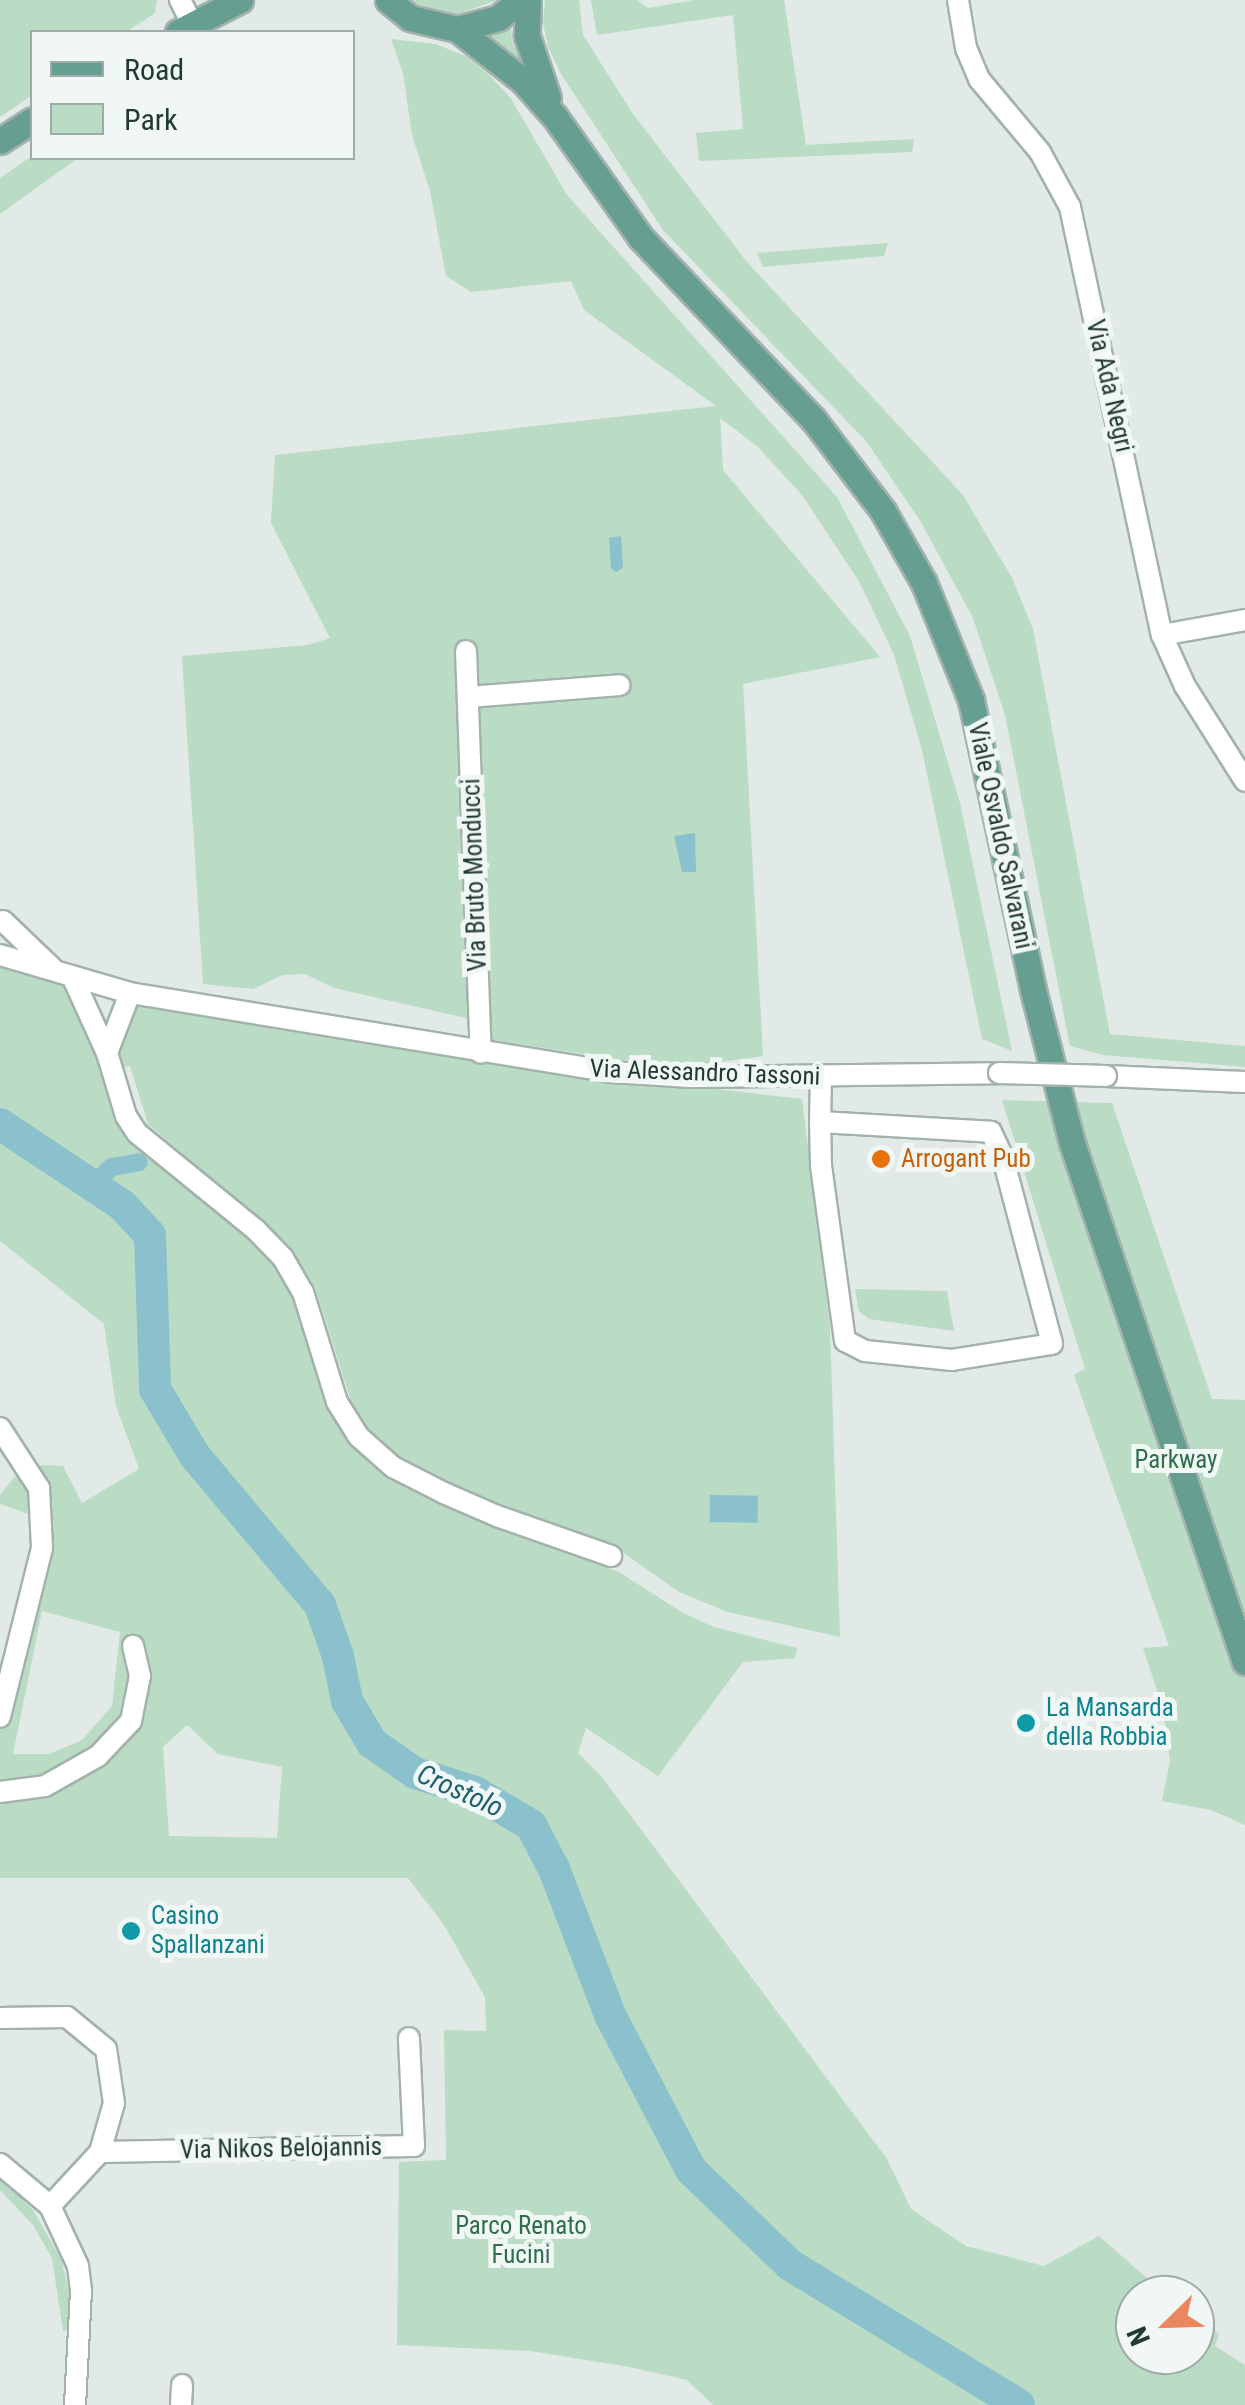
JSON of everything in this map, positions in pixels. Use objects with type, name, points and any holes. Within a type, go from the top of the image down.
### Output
[{"type":"main road","points":[[185,29],[231,6],[258,0]]},
{"type":"main road","points":[[388,0],[410,18],[456,29],[498,18],[520,0]]},
{"type":"main road","name":"Viale Osvaldo Salvarani","points":[[528,0],[528,36],[555,116]]},
{"type":"main road","name":"Viale Osvaldo Salvarani","points":[[456,29],[493,53],[555,116],[641,238],[839,452],[883,511],[938,615],[966,685],[984,749],[1033,990],[1072,1143],[1245,1662]]},
{"type":"main road","points":[[0,141],[30,121]]},
{"type":"street","points":[[180,0],[185,29]]},
{"type":"street","name":"Via Ada Negri","points":[[958,0],[966,48],[980,79],[1040,152],[1070,207],[1162,635],[1185,686],[1245,781]]},
{"type":"street","points":[[1162,635],[1245,620]]},
{"type":"street","name":"Via Bruto Monducci","points":[[466,650],[480,1053]]},
{"type":"street","points":[[468,697],[620,685]]},
{"type":"street","name":"Via Alessandro Tassoni","points":[[1,924],[63,973]]},
{"type":"street","name":"Via Alessandro Tassoni","points":[[0,956],[130,993],[480,1053],[651,1076],[999,1074],[1245,1082]]},
{"type":"street","points":[[63,973],[107,1052],[126,1116],[137,1133],[256,1230],[283,1258],[303,1292],[337,1402],[358,1436],[393,1467],[444,1493],[610,1556]]},
{"type":"street","points":[[107,1052],[130,993]]},
{"type":"street","points":[[820,1122],[991,1132],[1003,1158],[1052,1344],[952,1360],[853,1349],[842,1336],[820,1122],[821,1077]]},
{"type":"street","points":[[0,1428],[39,1488],[42,1548],[0,1717]]},
{"type":"street","points":[[0,1792],[46,1786],[98,1756],[131,1721],[140,1676],[133,1646]]},
{"type":"street","points":[[0,2018],[67,2017],[106,2049],[114,2103],[100,2152],[50,2206]]},
{"type":"street","name":"Via Nikos Belojannis","points":[[100,2152],[414,2146],[408,2038]]},
{"type":"street","points":[[0,2164],[50,2206],[70,2242],[80,2279],[75,2405]]},
{"type":"green space","points":[[0,0],[157,0],[155,13],[129,30],[30,30],[30,96],[0,117]]},
{"type":"green space","points":[[410,0],[498,0],[455,15],[437,13]]},
{"type":"green space","points":[[545,0],[579,0],[583,35],[633,114],[747,262],[963,495],[1012,578],[1033,629],[1110,1034],[1245,1046],[1245,1067],[1103,1055],[1070,1046],[1005,715],[973,618],[921,522],[866,441],[663,230],[561,74],[548,47],[543,23]]},
{"type":"green space","points":[[591,0],[637,0],[648,8],[694,0],[784,0],[806,145],[914,139],[912,152],[699,161],[696,133],[743,129],[733,15],[597,35]]},
{"type":"green space","points":[[511,20],[512,42],[525,67],[484,36]]},
{"type":"green space","points":[[391,39],[435,44],[466,56],[489,75],[510,97],[567,195],[837,497],[910,636],[960,803],[1012,1051],[982,1039],[922,750],[894,655],[860,583],[802,495],[757,446],[720,418],[723,470],[880,657],[743,684],[763,1056],[707,1064],[643,1063],[499,1041],[480,1037],[479,1021],[334,988],[305,974],[283,975],[253,989],[203,984],[182,656],[308,645],[330,638],[271,523],[275,455],[716,406],[584,310],[571,281],[471,292],[446,276],[430,191],[412,135],[403,73]]},
{"type":"green space","points":[[30,157],[75,160],[0,214],[0,178]]},
{"type":"green space","points":[[888,243],[884,256],[763,267],[757,253]]},
{"type":"green space","name":"Parco Renato Fucini","points":[[0,964],[69,987],[84,1009],[122,1120],[265,1250],[286,1277],[348,1435],[399,1482],[416,1493],[619,1572],[683,1613],[714,1627],[797,1648],[795,1658],[743,1662],[658,1776],[586,1728],[578,1753],[601,1776],[887,2159],[911,2209],[966,2246],[1044,2266],[1099,2236],[1143,2275],[1115,2275],[1115,2375],[1215,2375],[1215,2346],[1245,2365],[1245,2405],[713,2405],[687,2380],[629,2367],[531,2351],[397,2345],[399,2162],[446,2160],[444,2030],[486,2031],[485,1997],[444,1925],[408,1878],[0,1878],[0,1679],[34,1542],[32,1515],[0,1504],[0,1495],[17,1474],[38,1465],[63,1466],[82,1503],[139,1469],[116,1406],[104,1324],[0,1241]],"holes":[[[42,1611],[120,1632],[112,1706],[82,1740],[49,1754],[13,1754]],[[187,1725],[218,1754],[282,1767],[277,1838],[169,1836],[163,1747]]]},
{"type":"green space","points":[[135,1002],[481,1062],[802,1099],[830,1327],[840,1637],[728,1612],[679,1592],[614,1546],[518,1513],[400,1460],[356,1417],[315,1287],[289,1245],[148,1124],[130,1066],[119,1068],[117,1038]]},
{"type":"green space","name":"Parkway","points":[[1002,1100],[1112,1103],[1212,1399],[1245,1400],[1245,1825],[1211,1810],[1162,1801],[1170,1761],[1163,1708],[1143,1648],[1169,1646],[1074,1375],[1085,1369]]},
{"type":"green space","points":[[855,1289],[947,1291],[954,1331],[869,1319],[859,1311]]},
{"type":"green space","points":[[0,2178],[33,2210],[61,2259],[71,2300],[67,2331],[63,2331],[52,2258],[33,2225],[0,2190]]},
{"type":"water","points":[[621,536],[623,568],[616,572],[611,568],[609,538]]},
{"type":"water","points":[[695,833],[696,872],[682,872],[674,836]]},
{"type":"water","points":[[710,1495],[758,1496],[758,1523],[710,1522]]},
{"type":"waterway","name":"Crostolo","points":[[0,1124],[122,1205],[150,1235],[155,1389],[195,1456],[320,1605],[338,1656],[347,1701],[372,1743],[415,1773],[475,1792],[531,1825],[554,1869],[610,2015],[691,2170],[790,2265],[1019,2405]]},
{"type":"waterway","points":[[92,1186],[112,1167],[139,1162]]},
{"type":"place","name":"Arrogant Pub","points":[[881,1159]]},
{"type":"place","name":"La Mansarda della Robbia","points":[[1026,1723]]},
{"type":"place","name":"Casino Spallanzani","points":[[131,1931]]}]
